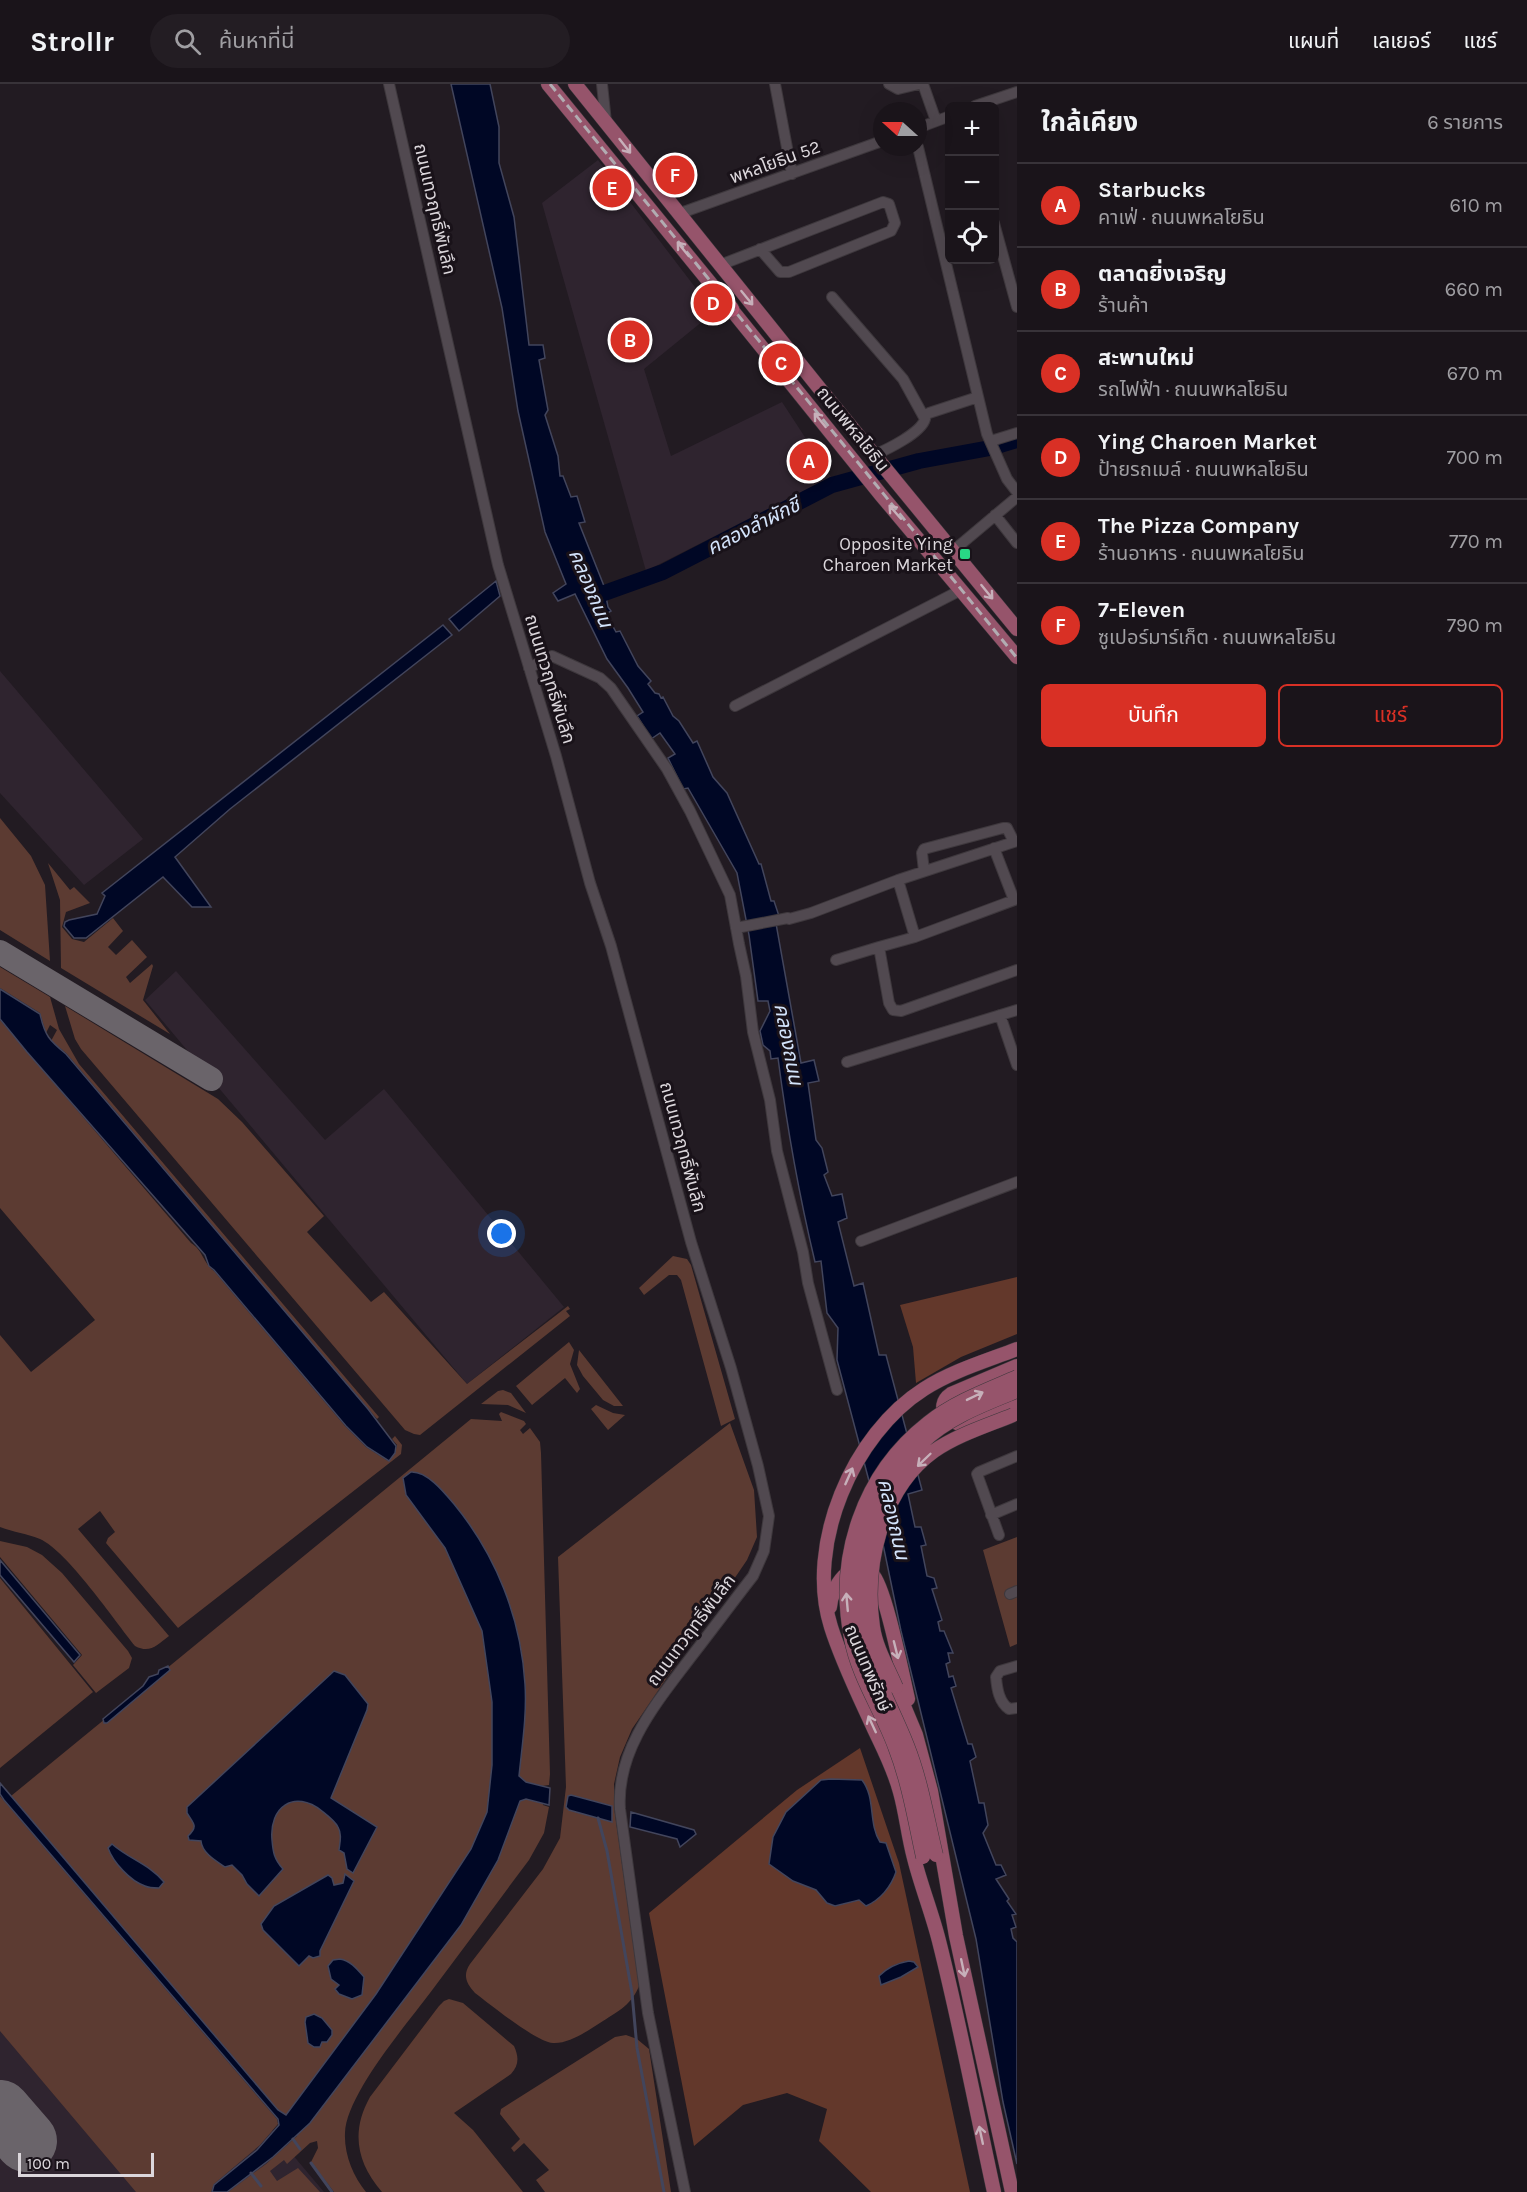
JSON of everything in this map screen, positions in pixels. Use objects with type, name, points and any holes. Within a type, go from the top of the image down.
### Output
[{"type":"highway","name":"ถนนพหลโยธิน","points":[[720,295],[731,309]]},
{"type":"main road","name":"ถนนพหลโยธิน","points":[[549,84],[720,295]]},
{"type":"main road","name":"ถนนพหลโยธิน","points":[[575,84],[678,214],[1016,627]]},
{"type":"main road","name":"ถนนพหลโยธิน","points":[[731,309],[871,484],[1017,657]]},
{"type":"main road","points":[[1000,637],[1010,635],[1016,627]]},
{"type":"main road","name":"ถนนเทพรักษ์","points":[[994,2192],[939,1940],[914,1859],[900,1791],[890,1761],[842,1660],[830,1624],[825,1590],[825,1558],[840,1496],[853,1467],[870,1440],[893,1413],[923,1390],[957,1372],[1017,1349]]},
{"type":"main road","points":[[982,1380],[1017,1358]]},
{"type":"main road","points":[[1016,1408],[964,1423],[953,1423],[943,1411],[945,1400],[951,1394],[1017,1366]]},
{"type":"main road","name":"ถนนเทพรักษ์","points":[[956,1936],[895,1746],[864,1679],[851,1640],[846,1594],[848,1555],[868,1498],[886,1468],[906,1443],[929,1422],[953,1407],[1017,1377]]},
{"type":"main road","name":"ถนนเทพรักษ์","points":[[939,1940],[930,1856],[917,1776],[908,1747],[876,1676],[863,1638],[858,1594],[860,1567],[867,1534],[879,1503],[892,1480],[911,1455],[923,1442],[947,1424],[1017,1390]]},
{"type":"main road","name":"ถนนเทพรักษ์","points":[[1012,2192],[956,1936],[931,1791],[916,1735],[873,1629],[870,1602],[877,1544],[886,1515],[905,1480],[933,1452],[955,1438],[1016,1408]]},
{"type":"main road","points":[[830,1624],[830,1602],[839,1580],[851,1571],[857,1570],[873,1575],[879,1584],[884,1601],[916,1735]]},
{"type":"street","name":"ถนนเทวฤทธิ์พันลึก","points":[[389,84],[498,565],[610,946],[690,1242],[734,1378],[769,1516],[764,1551],[753,1576],[650,1713],[632,1745],[621,1783],[620,1809],[648,2013],[685,2192]]},
{"type":"street","points":[[602,84],[606,122]]},
{"type":"street","points":[[775,84],[792,174]]},
{"type":"street","points":[[889,84],[898,89],[921,84],[936,121]]},
{"type":"street","points":[[987,102],[1017,92]]},
{"type":"street","points":[[927,124],[945,118]]},
{"type":"street","name":"พหลโยธิน 52","points":[[678,214],[873,144]]},
{"type":"street","points":[[920,156],[987,434],[1007,479],[1017,492]]},
{"type":"street","points":[[720,265],[760,249],[883,202],[889,204],[895,223],[891,231],[789,272],[780,272],[760,249]]},
{"type":"street","points":[[999,241],[1017,307]]},
{"type":"street","points":[[832,297],[903,379],[925,419],[923,425],[877,459]]},
{"type":"street","points":[[929,413],[978,397]]},
{"type":"street","points":[[992,446],[1017,433]]},
{"type":"street","points":[[954,550],[1017,497]]},
{"type":"street","points":[[995,514],[1017,543]]},
{"type":"street","points":[[735,706],[962,590]]},
{"type":"street","points":[[529,668],[552,656],[607,682],[667,769],[730,895],[746,976],[753,1032],[770,1100],[777,1151],[803,1252],[808,1283],[837,1390]]},
{"type":"street","points":[[736,928],[811,913],[898,880],[1015,841],[1007,828],[1003,828],[924,849],[922,853],[924,871]]},
{"type":"street","points":[[836,960],[915,937],[1016,900],[994,848]]},
{"type":"street","points":[[898,880],[915,937]]},
{"type":"street","points":[[879,947],[888,1003],[893,1010],[901,1011],[1017,970]]},
{"type":"street","points":[[848,1062],[1017,1010]]},
{"type":"street","points":[[1000,1015],[1017,1065]]},
{"type":"street","points":[[861,1241],[1017,1182]]},
{"type":"street","points":[[999,1535],[977,1473],[1017,1456]]},
{"type":"street","points":[[991,1515],[1017,1504]]},
{"type":"street","points":[[1017,1666],[1000,1671],[996,1677],[999,1695],[1004,1706],[1009,1709],[1017,1708]]},
{"type":"shaded area","points":[[598,160],[714,312],[644,369],[671,456],[782,402],[831,477],[646,571],[542,203]]},
{"type":"shaded area","points":[[0,671],[143,839],[84,885],[0,793]]},
{"type":"shaded area","points":[[0,818],[31,856],[45,885],[50,961],[0,930]]},
{"type":"shaded area","points":[[48,863],[70,890],[74,887],[90,903],[66,912],[62,927],[72,939],[84,942],[113,918],[123,931],[108,947],[116,955],[132,940],[147,957],[126,977],[130,983],[152,964],[143,1000],[170,1034],[61,968],[60,900]]},
{"type":"shaded area","points":[[0,967],[50,997],[59,1029],[79,1064],[379,1417],[377,1419],[66,1053],[51,1041],[57,1030],[50,1025],[46,1033],[40,1013],[0,988]]},
{"type":"shaded area","points":[[176,971],[325,1140],[384,1089],[564,1307],[467,1384],[145,1000]]},
{"type":"shaded area","points":[[65,1006],[218,1099],[242,1122],[324,1216],[307,1232],[371,1302],[384,1292],[467,1384],[568,1306],[570,1309],[566,1311],[570,1316],[420,1435],[405,1430],[81,1049],[75,1039]]},
{"type":"shaded area","points":[[0,1020],[198,1249],[210,1268],[345,1426],[366,1447],[388,1461],[395,1453],[397,1445],[392,1439],[395,1436],[402,1445],[401,1454],[178,1628],[106,1543],[115,1532],[100,1511],[78,1529],[169,1636],[149,1649],[135,1646],[77,1572],[51,1546],[35,1537],[0,1527],[0,1335],[31,1372],[95,1320],[0,1208]]},
{"type":"shaded area","points":[[673,1256],[687,1259],[691,1265],[735,1419],[721,1426],[681,1280],[677,1275],[669,1275],[644,1295],[639,1288]]},
{"type":"shaded area","points":[[1017,1277],[1017,1334],[961,1357],[916,1383],[913,1347],[900,1305]]},
{"type":"shaded area","points":[[569,1342],[574,1350],[570,1364],[580,1389],[577,1393],[565,1378],[532,1405],[516,1386]]},
{"type":"shaded area","points":[[579,1350],[623,1406],[614,1406],[603,1400],[583,1376],[577,1365]]},
{"type":"shaded area","points":[[498,1391],[511,1393],[526,1413],[508,1405],[481,1404]]},
{"type":"shaded area","points":[[596,1405],[613,1413],[625,1415],[608,1430],[591,1409]]},
{"type":"shaded area","points":[[501,1412],[524,1421],[526,1424],[520,1430],[523,1434],[530,1428],[540,1442],[550,1774],[549,1785],[542,1786],[543,1805],[549,1807],[544,1833],[529,1860],[393,2041],[355,2100],[348,2117],[345,2141],[350,2164],[366,2192],[334,2192],[311,2162],[318,2148],[317,2141],[310,2143],[287,2164],[284,2160],[270,2171],[277,2181],[298,2168],[320,2192],[228,2192],[266,2164],[297,2136],[11,1796],[471,1419],[502,1421],[499,1414]]},
{"type":"shaded area","points":[[730,1423],[754,1490],[757,1537],[747,1560],[632,1729],[620,1757],[614,1784],[614,1807],[639,1986],[633,1998],[624,2006],[586,2032],[559,2043],[545,2041],[514,2022],[475,1993],[468,1983],[466,1972],[543,1869],[560,1838],[566,1787],[558,1557]]},
{"type":"shaded area","points":[[1017,1537],[1017,1644],[1010,1647],[983,1550]]},
{"type":"shaded area","points":[[0,1541],[27,1547],[42,1555],[62,1573],[128,1651],[132,1658],[129,1668],[96,1693],[73,1665],[82,1655],[0,1557]]},
{"type":"shaded area","points":[[0,1578],[93,1692],[0,1768]]},
{"type":"shaded area","points":[[860,1748],[899,1863],[970,2192],[871,2192],[819,2141],[827,2109],[787,2093],[743,2105],[694,2146],[649,1913],[797,1790]]},
{"type":"shaded area","points":[[0,1796],[277,2119],[278,2124],[260,2145],[214,2184],[211,2192],[136,2192],[0,2031]]},
{"type":"shaded area","points":[[0,1808],[324,2192],[0,2192]]},
{"type":"shaded area","points":[[449,1999],[463,2003],[516,2050],[517,2064],[514,2071],[454,2113],[473,2130],[523,2192],[382,2192],[366,2169],[359,2146],[359,2134],[360,2122],[370,2097],[439,2006]]},
{"type":"shaded area","points":[[626,2035],[637,2039],[649,2049],[671,2192],[545,2192],[536,2180],[549,2170],[524,2143],[514,2152],[511,2148],[520,2139],[500,2114],[501,2109],[615,2037]]},
{"type":"water","name":"คลองถนน","points":[[451,84],[490,84],[499,127],[499,163],[514,217],[529,345],[543,345],[545,358],[539,360],[548,410],[545,415],[558,456],[560,476],[563,476],[571,497],[577,496],[585,522],[579,523],[604,586],[608,607],[611,611],[606,614],[616,632],[620,631],[638,666],[651,681],[648,684],[655,693],[663,697],[673,716],[679,721],[693,743],[697,741],[713,777],[727,793],[759,864],[761,864],[771,901],[774,901],[779,916],[775,918],[801,1063],[814,1060],[819,1081],[808,1083],[816,1140],[822,1148],[828,1172],[824,1175],[832,1196],[842,1194],[847,1218],[838,1222],[854,1286],[863,1283],[879,1355],[886,1355],[922,1490],[908,1494],[915,1527],[921,1527],[926,1545],[921,1546],[927,1576],[934,1578],[937,1588],[932,1589],[942,1620],[938,1622],[940,1631],[944,1631],[953,1653],[948,1653],[950,1662],[946,1664],[949,1677],[953,1676],[956,1686],[951,1688],[968,1744],[972,1744],[976,1757],[970,1761],[979,1803],[984,1803],[988,1825],[983,1833],[996,1865],[1001,1865],[1006,1875],[996,1879],[1016,1914],[1012,1915],[1016,1927],[1011,1929],[1013,1938],[1017,1942],[1017,2164],[1003,2102],[976,1939],[901,1631],[873,1496],[837,1360],[838,1328],[827,1313],[821,1261],[815,1262],[809,1237],[785,1110],[778,1058],[771,1059],[770,1051],[763,1045],[760,1031],[770,1011],[768,1001],[758,1001],[749,935],[737,873],[688,788],[683,789],[668,758],[675,754],[660,733],[651,739],[637,716],[643,712],[607,659],[575,594],[558,601],[553,593],[566,584],[545,532],[518,411],[502,308]]},
{"type":"water","points":[[496,581],[500,596],[459,631],[449,619]]},
{"type":"water","points":[[443,625],[452,635],[230,809],[175,857],[211,907],[192,907],[163,877],[86,938],[74,938],[64,926],[69,920],[97,914],[105,896],[102,893]]},
{"type":"water","points":[[0,989],[40,1014],[46,1033],[52,1041],[66,1054],[368,1409],[396,1446],[395,1453],[389,1461],[367,1447],[346,1426],[209,1266],[205,1255],[27,1052],[0,1019]]},
{"type":"water","points":[[411,1472],[429,1479],[454,1504],[482,1544],[504,1588],[518,1635],[525,1684],[525,1719],[519,1776],[526,1782],[550,1788],[549,1805],[526,1799],[520,1801],[498,1860],[461,1925],[310,2123],[273,2157],[227,2192],[212,2192],[214,2185],[257,2150],[279,2125],[278,2119],[4,1800],[0,1794],[0,1783],[278,2110],[286,2115],[376,1994],[471,1849],[487,1812],[492,1765],[492,1702],[482,1631],[445,1548],[406,1495],[403,1478]]},
{"type":"water","points":[[0,1560],[80,1655],[74,1662],[0,1575]]},
{"type":"water","points":[[168,1666],[170,1670],[107,1723],[104,1723],[103,1719],[143,1686],[149,1677],[158,1674],[159,1670]]},
{"type":"water","points":[[334,1671],[345,1675],[368,1704],[331,1798],[377,1827],[353,1873],[347,1869],[344,1853],[339,1850],[340,1832],[333,1820],[312,1805],[293,1802],[285,1805],[275,1818],[272,1828],[274,1852],[283,1869],[259,1896],[232,1865],[225,1867],[207,1853],[201,1841],[189,1840],[188,1836],[194,1827],[187,1813],[187,1807]]},
{"type":"water","points":[[821,1780],[862,1780],[869,1795],[876,1835],[880,1842],[886,1843],[896,1872],[884,1892],[866,1906],[859,1900],[835,1906],[827,1903],[816,1890],[793,1881],[769,1864],[773,1837],[786,1812]]},
{"type":"water","points":[[568,1796],[612,1806],[612,1822],[569,1810],[566,1807]]},
{"type":"water","points":[[631,1812],[694,1830],[696,1834],[680,1847],[677,1839],[630,1827]]},
{"type":"water","points":[[112,1844],[152,1871],[164,1882],[159,1888],[139,1884],[114,1859],[108,1848]]},
{"type":"water","points":[[345,1874],[354,1881],[320,1951],[320,1956],[313,1958],[309,1956],[299,1966],[263,1930],[261,1924],[274,1906],[328,1875],[332,1878],[334,1885],[343,1883]]},
{"type":"water","points":[[340,1959],[351,1963],[364,1977],[362,1995],[352,1999],[339,1994],[335,1989],[339,1985],[331,1979],[328,1966],[333,1960]]},
{"type":"water","points":[[909,1961],[914,1962],[918,1967],[881,1985],[879,1976],[882,1973],[893,1966]]},
{"type":"water","points":[[314,2014],[322,2018],[332,2030],[332,2035],[327,2042],[322,2042],[320,2047],[314,2047],[308,2043],[306,2017]]},
{"type":"waterway","name":"คลองลำผักชี","points":[[596,596],[663,572],[832,485],[919,461],[990,448],[1017,440]]},
{"type":"waterway","points":[[598,1818],[607,1851],[632,1993],[637,2048],[664,2192]]},
{"type":"waterway","points":[[293,2139],[300,2149]]},
{"type":"waterway","points":[[311,2163],[332,2192]]},
{"type":"waterway","points":[[251,2173],[261,2186]]},
{"type":"taxiway","points":[[0,952],[211,1079]]},
{"type":"runway","points":[[0,2111],[26,2141]]},
{"type":"railway","points":[[550,84],[1017,658]]},
{"type":"place","name":"7-Eleven","points":[[675,175]]},
{"type":"place","name":"The Pizza Company","points":[[612,188]]},
{"type":"place","name":"Ying Charoen Market","points":[[713,303]]},
{"type":"place","name":"ตลาดยิ่งเจริญ","points":[[630,340]]},
{"type":"place","name":"สะพานใหม่","points":[[781,363]]},
{"type":"place","name":"Starbucks","points":[[809,461]]},
{"type":"place","name":"Opposite Ying Charoen Market","points":[[965,554]]}]
